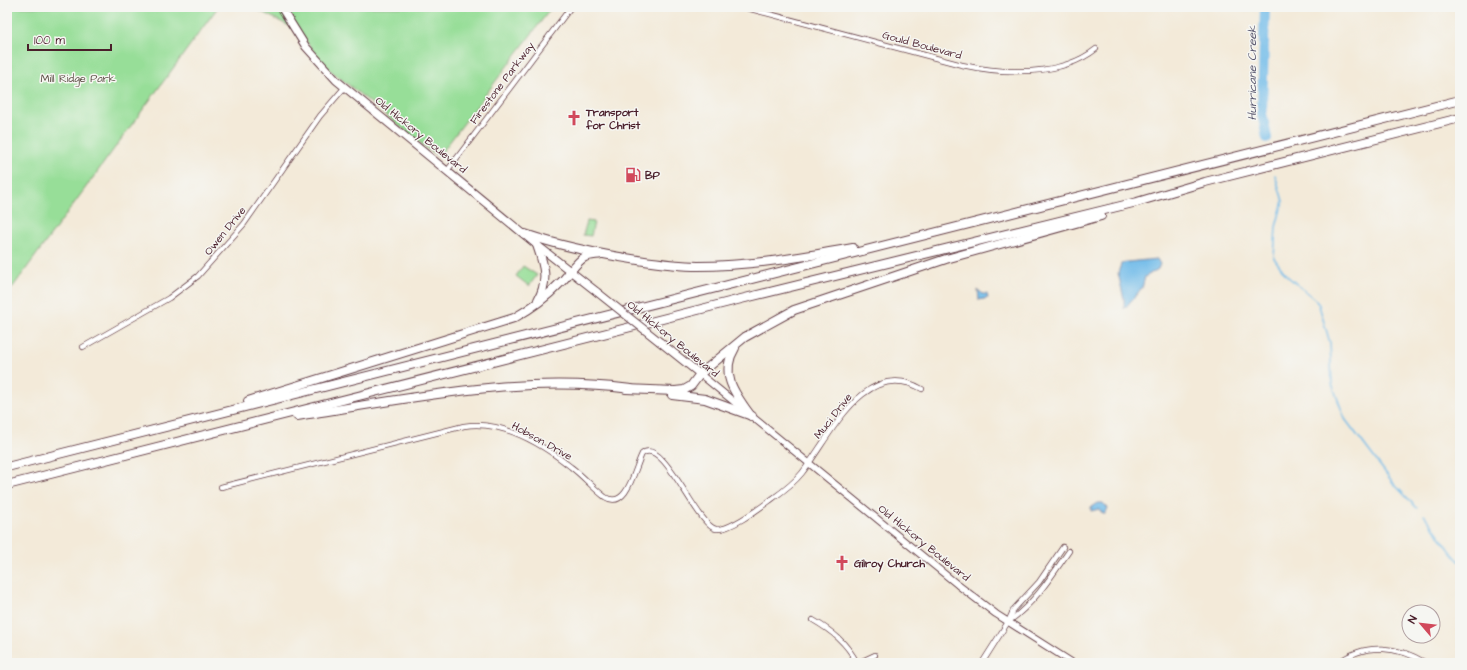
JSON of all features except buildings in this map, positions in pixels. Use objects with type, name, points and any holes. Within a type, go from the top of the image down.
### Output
[{"type":"highway","points":[[7,467],[1460,100]]},
{"type":"highway","points":[[7,485],[733,301],[1137,202],[1205,182],[1460,118]]},
{"type":"highway","points":[[246,424],[500,386],[558,384],[682,390],[691,386],[700,374],[740,341],[779,317],[817,301],[946,259],[1088,220],[1137,202]]},
{"type":"highway","points":[[525,234],[559,246],[601,254],[697,266],[733,266],[793,258],[914,238]]},
{"type":"highway","points":[[533,307],[542,293],[546,279],[537,246]]},
{"type":"highway","points":[[148,431],[493,326],[514,318],[533,307],[560,284],[585,257],[601,254]]},
{"type":"highway","points":[[740,341],[729,359],[728,379],[734,393],[752,416]]},
{"type":"highway","points":[[626,388],[705,399],[752,416]]},
{"type":"main road","name":"Old Hickory Boulevard","points":[[282,7],[309,51],[329,74],[344,88],[525,234],[537,246],[752,416],[950,579],[1008,622],[1074,663]]},
{"type":"street","name":"Firestone Parkway","points":[[447,171],[571,7]]},
{"type":"street","name":"Gould Boulevard","points":[[743,7],[962,65],[997,71],[1020,72],[1059,65],[1086,57],[1096,49]]},
{"type":"street","name":"Owen Drive","points":[[83,347],[169,298],[198,276],[244,224],[320,116],[344,88]]},
{"type":"street","name":"Muci Drive","points":[[809,463],[852,404],[868,389],[891,381],[907,382],[922,389]]},
{"type":"street","name":"Hobson Drive","points":[[221,487],[464,426],[484,425],[507,430],[551,454],[571,467],[605,498],[612,500],[618,499],[625,493],[642,454],[650,451],[663,461],[699,512],[711,526],[717,529],[731,525],[771,500],[797,479],[809,463]]},
{"type":"street","points":[[982,663],[1008,622],[1016,606],[1039,582],[1063,547]]},
{"type":"street","points":[[1008,622],[1021,613],[1040,592],[1069,551]]},
{"type":"street","points":[[813,620],[838,637],[850,650],[858,663],[876,655]]},
{"type":"street","points":[[1338,663],[1361,651],[1387,648],[1405,653],[1426,663]]},
{"type":"green space","name":"Mill Ridge Park","points":[[7,7],[218,7],[7,295]]},
{"type":"green space","points":[[252,7],[552,7],[439,156],[429,150],[330,70],[316,55],[299,31]]},
{"type":"green space","points":[[587,221],[594,222],[591,236],[583,235]]},
{"type":"green space","points":[[523,266],[537,275],[529,286],[516,276]]},
{"type":"water","points":[[1157,259],[1160,264],[1158,269],[1145,277],[1142,288],[1124,309],[1124,299],[1118,273],[1121,264]]},
{"type":"water","points":[[978,290],[983,294],[987,294],[988,298],[979,300]]},
{"type":"water","points":[[1097,503],[1103,503],[1108,508],[1105,514],[1103,514],[1099,509],[1091,511],[1091,507]]},
{"type":"waterway","name":"Hurricane Creek","points":[[1265,7],[1262,113],[1267,138]]},
{"type":"waterway","points":[[1275,175],[1283,201],[1276,227],[1274,258],[1287,276],[1318,302],[1330,343],[1332,384],[1345,419],[1394,484],[1417,508]]},
{"type":"waterway","points":[[1424,515],[1450,551],[1460,562]]},
{"type":"place","name":"Transport for Christ","points":[[574,118]]},
{"type":"place","name":"BP","points":[[633,175]]},
{"type":"place","name":"Gilroy Church","points":[[842,563]]}]
